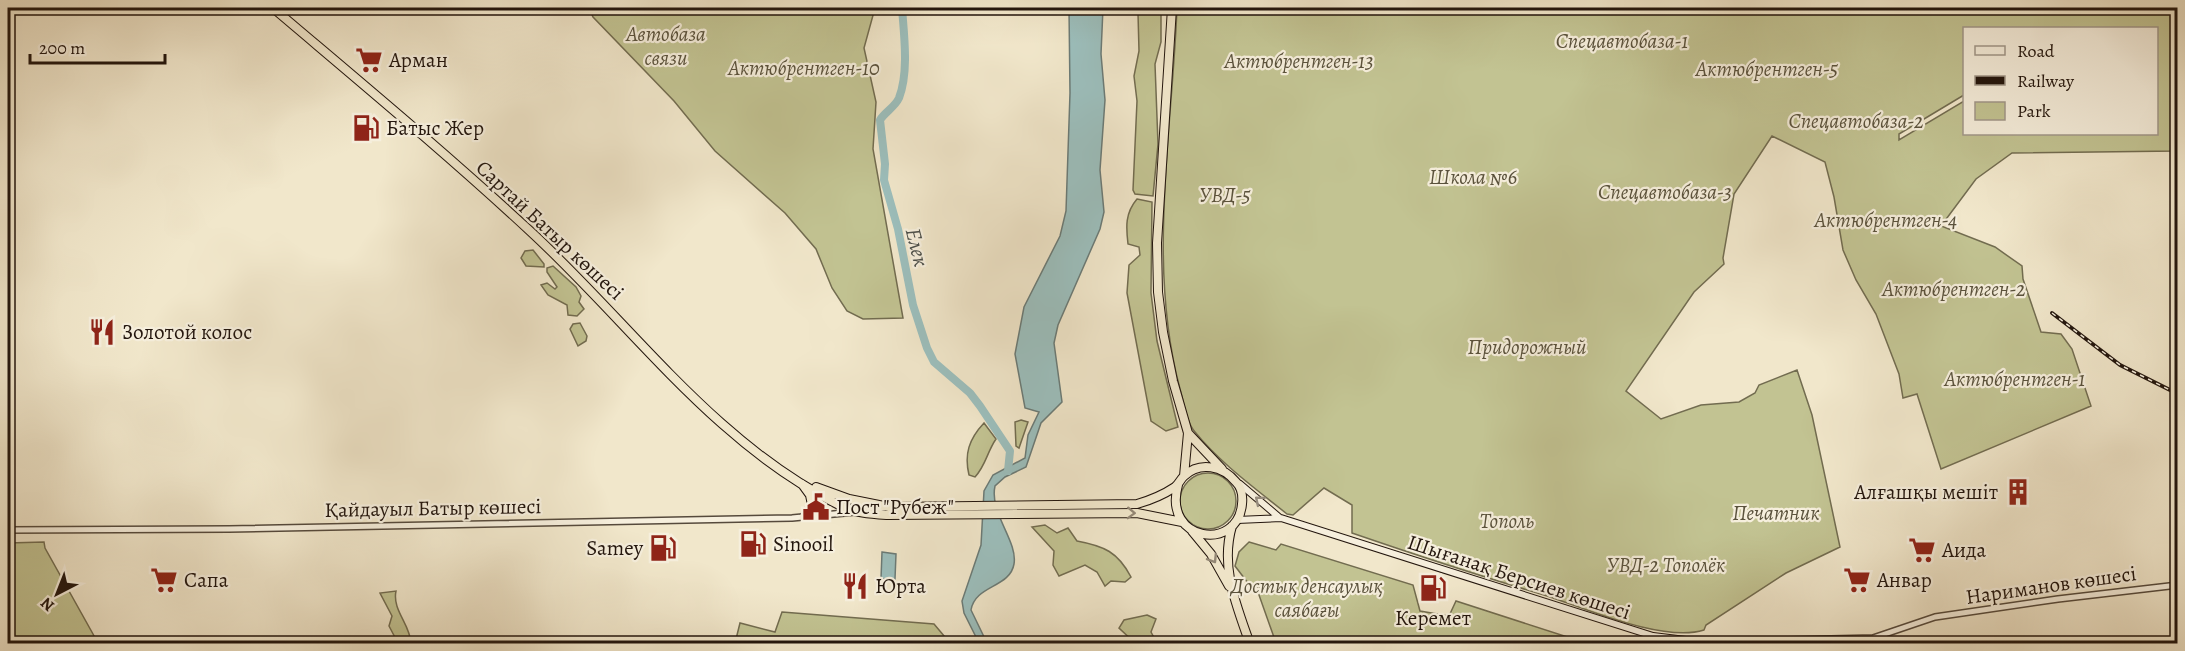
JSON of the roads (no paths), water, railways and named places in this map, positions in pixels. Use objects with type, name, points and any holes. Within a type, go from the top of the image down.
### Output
[{"type":"highway","name":"Сартай Батыр көшесі","points":[[273,8],[533,234],[712,415],[757,454],[799,481]]},
{"type":"highway","points":[[1172,8],[1157,243],[1158,292],[1169,362],[1188,433],[1184,476],[1174,498],[1175,511],[1211,554],[1231,589],[1250,644]]},
{"type":"highway","points":[[1188,433],[1237,483],[1243,501],[1227,548],[1231,589]]},
{"type":"highway","points":[[1184,476],[1202,467],[1223,470]]},
{"type":"highway","points":[[799,481],[849,499],[889,507],[944,511]]},
{"type":"highway","points":[[799,481],[839,506],[858,512],[887,515],[944,511],[1080,509],[1137,504],[1151,500],[1178,485]]},
{"type":"highway","points":[[799,481],[812,501],[811,510],[804,517]]},
{"type":"highway","points":[[1080,509],[1137,513],[1182,522]]},
{"type":"highway","points":[[1192,531],[1213,535],[1234,523]]},
{"type":"main road","points":[[1237,483],[1281,518]]},
{"type":"main road","points":[[1234,523],[1281,518]]},
{"type":"main road","name":"Шығанақ Берсиев көшесі","points":[[1281,518],[1653,636],[1702,642],[1749,642]]},
{"type":"street","name":"Қайдауыл Батыр көшесі","points":[[8,530],[260,528],[804,517],[889,507]]},
{"type":"street","name":"Нариманов көшесі","points":[[1929,620],[2058,599],[2178,585]]},
{"type":"street","name":"Шығанақ Берсиев көшесі","points":[[1749,642],[1873,638],[1929,620]]},
{"type":"water","points":[[1069,8],[1103,8],[1101,54],[1105,100],[1100,170],[1104,212],[1100,229],[1058,325],[1054,343],[1062,402],[1041,423],[1026,467],[1005,477],[995,486],[996,506],[1012,546],[1014,564],[1006,578],[985,591],[974,602],[971,610],[987,643],[979,643],[964,613],[962,601],[981,545],[984,491],[993,475],[1025,458],[1028,435],[1039,412],[1025,408],[1015,354],[1024,307],[1060,236],[1066,211],[1070,93]]},
{"type":"water","points":[[882,552],[896,554],[895,579],[881,579]]},
{"type":"waterway","name":"Елек","points":[[902,8],[905,53],[902,88],[897,101],[880,120],[885,164],[884,180],[898,229],[913,305],[927,348],[934,362],[970,393],[1010,451],[1008,471]]},
{"type":"railway","points":[[2052,313],[2120,365],[2178,394]]},
{"type":"place","name":"Арман","points":[[369,60]]},
{"type":"place","name":"Батыс Жер","points":[[366,128]]},
{"type":"place","name":"Золотой колос","points":[[102,332]]},
{"type":"place","name":"Алғашқы мешіт","points":[[2018,492]]},
{"type":"place","name":"Пост \"Рубеж\"","points":[[816,507]]},
{"type":"place","name":"Sinooil","points":[[753,544]]},
{"type":"place","name":"Samey","points":[[663,548]]},
{"type":"place","name":"Аида","points":[[1922,550]]},
{"type":"place","name":"Сапа","points":[[164,580]]},
{"type":"place","name":"Анвар","points":[[1857,580]]},
{"type":"place","name":"Юрта","points":[[855,586]]},
{"type":"place","name":"Керемет","points":[[1433,588]]},
{"type":"park label","name":"Спецавтобаза-1","points":[[1622,41]]},
{"type":"park label","name":"Автобаза связи","points":[[666,46]]},
{"type":"park label","name":"Актюбрентген-13","points":[[1299,61]]},
{"type":"park label","name":"Актюбрентген-10","points":[[804,68]]},
{"type":"park label","name":"Актюбрентген-5","points":[[1767,69]]},
{"type":"park label","name":"Спецавтобаза-2","points":[[1856,121]]},
{"type":"park label","name":"Школа №6","points":[[1473,177]]},
{"type":"park label","name":"Спецавтобаза-3","points":[[1665,192]]},
{"type":"park label","name":"УВД-5","points":[[1225,195]]},
{"type":"park label","name":"Актюбрентген-4","points":[[1886,220]]},
{"type":"park label","name":"Актюбрентген-2","points":[[1954,289]]},
{"type":"park label","name":"Придорожный","points":[[1527,347]]},
{"type":"park label","name":"Актюбрентген-1","points":[[2015,379]]},
{"type":"park label","name":"Печатник","points":[[1776,513]]},
{"type":"park label","name":"Тополь","points":[[1507,521]]},
{"type":"park label","name":"УВД-2 Тополёк","points":[[1666,565]]},
{"type":"park label","name":"Достық денсаулық саябағы","points":[[1307,598]]}]
